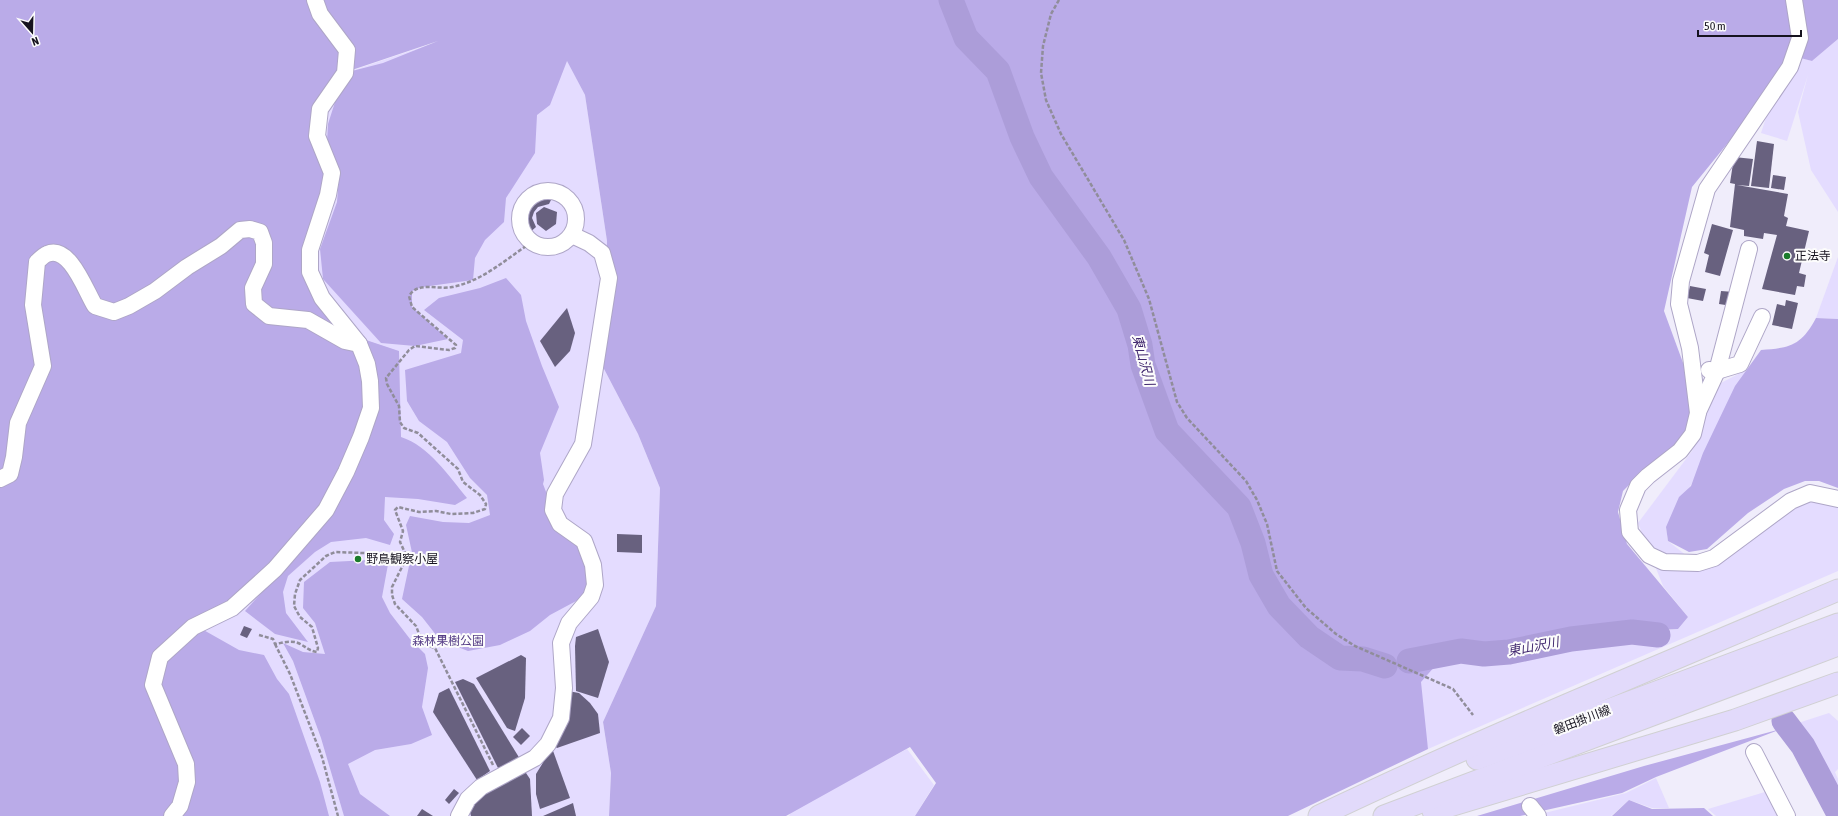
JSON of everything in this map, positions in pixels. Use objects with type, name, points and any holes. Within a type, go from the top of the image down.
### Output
[{"type":"main road","points":[[1319,816],[1385,784],[1838,590]]},
{"type":"main road","name":"磐田掛川線","points":[[1325,816],[1838,624]]},
{"type":"main road","name":"磐田掛川線","points":[[1384,816],[1838,645]]},
{"type":"main road","points":[[1418,816],[1735,720],[1838,683]]},
{"type":"street","points":[[172,816],[180,806],[187,782],[186,764],[153,685],[160,656],[193,627],[232,608],[275,569],[326,510],[346,472],[361,437],[371,408],[370,381],[367,364],[359,344],[322,298],[310,272],[310,250],[328,195],[332,173],[317,136],[320,109],[345,73],[347,50],[320,14],[315,0]]},
{"type":"street","points":[[1698,413],[1694,368],[1679,304],[1681,281],[1707,189],[1790,67],[1800,38],[1794,0]]},
{"type":"street","points":[[543,191],[554,191],[564,195],[572,203],[576,213],[576,225],[572,235],[564,243],[554,247],[542,247],[532,242],[524,234],[520,224],[520,213],[524,203],[532,195],[543,191]]},
{"type":"street","points":[[0,479],[10,474],[14,457],[18,423],[43,366],[33,305],[38,262],[47,254],[56,253],[64,255],[74,267],[95,306],[114,312],[129,306],[155,290],[187,267],[221,246],[240,230],[250,229],[260,232],[264,243],[264,264],[253,288],[254,304],[269,316],[308,320],[345,340],[359,344]]},
{"type":"street","points":[[459,816],[468,799],[481,787],[499,776],[530,761],[548,744],[561,718],[564,688],[561,643],[569,623],[591,597],[595,584],[593,565],[584,541],[560,524],[553,510],[555,494],[583,444],[609,278],[602,254],[589,243],[572,235]]},
{"type":"street","points":[[1749,249],[1717,372],[1698,413],[1693,434],[1680,451],[1648,476],[1638,486],[1628,510],[1630,532],[1649,555],[1664,562],[1698,563],[1714,558],[1791,501],[1810,493],[1838,499]]},
{"type":"street","points":[[1694,368],[1717,372],[1740,364],[1762,318]]},
{"type":"street","points":[[1754,752],[1787,816]]},
{"type":"path","points":[[1059,0],[1051,14],[1043,46],[1041,73],[1046,100],[1061,134],[1124,240],[1149,299],[1177,402],[1187,418],[1246,481],[1257,500],[1267,524],[1277,571],[1306,608],[1336,634],[1355,646],[1453,689],[1473,715]]},
{"type":"path","points":[[499,776],[435,648],[424,644],[416,626],[395,604],[392,595],[392,587],[407,557],[400,542],[403,531],[396,510],[398,507],[418,512],[436,511],[451,514],[473,513],[485,509],[486,504],[480,495],[463,482],[458,469],[418,433],[404,428],[400,422],[399,406],[386,378],[409,350],[416,346],[449,350],[455,348],[456,345],[412,307],[409,296],[412,290],[422,287],[451,287],[473,280],[495,268],[532,242]]},
{"type":"path","points":[[275,644],[297,642],[311,651],[316,652],[318,648],[312,627],[300,617],[294,606],[294,594],[300,580],[326,556],[335,552],[345,551],[392,554],[406,560]]},
{"type":"path","points":[[259,635],[273,639],[290,674],[322,757],[338,816]]},
{"type":"green space","points":[[0,0],[1838,0],[1838,39],[1812,61],[1789,55],[1740,128],[1692,187],[1664,311],[1686,371],[1692,426],[1677,449],[1642,472],[1623,491],[1618,512],[1627,544],[1688,617],[1678,629],[1573,635],[1512,646],[1451,648],[1421,682],[1428,749],[1288,816],[915,816],[936,783],[910,747],[786,816],[609,816],[611,773],[603,722],[656,606],[660,488],[638,434],[603,367],[607,241],[585,95],[567,61],[550,105],[537,115],[535,153],[506,198],[504,222],[485,240],[475,258],[473,280],[422,287],[412,291],[412,307],[448,339],[415,346],[381,343],[323,279],[320,249],[337,202],[339,176],[327,141],[328,124],[336,99],[319,121],[329,192],[312,277],[376,390],[375,361],[366,340],[399,351],[401,437],[421,447],[429,454],[446,471],[467,498],[455,505],[418,499],[385,497],[384,520],[394,534],[390,545],[366,538],[331,542],[315,552],[288,576],[283,592],[286,613],[308,642],[275,634],[245,611],[311,538],[303,536],[200,628],[239,650],[264,655],[277,679],[289,694],[320,782],[329,816],[0,816]],"holes":[[[438,41],[383,63],[352,71]]]},
{"type":"green space","name":"森林果樹公園","points":[[513,16],[547,22],[585,95],[607,241],[603,367],[638,434],[660,488],[656,606],[603,722],[611,773],[609,816],[171,816],[160,657],[312,277],[319,121],[345,73]]},
{"type":"green space","points":[[1838,39],[1838,212],[1811,170],[1798,112],[1808,75],[1787,141],[1761,133],[1787,53],[1812,61]]},
{"type":"green space","points":[[1838,257],[1838,319],[1816,318]]},
{"type":"green space","points":[[506,278],[521,295],[526,321],[559,407],[540,453],[544,480],[543,484],[553,510],[584,541],[593,592],[550,615],[530,631],[500,645],[468,651],[440,640],[422,617],[402,599],[409,566],[413,557],[406,525],[410,516],[443,522],[469,523],[490,515],[487,495],[470,478],[447,442],[419,421],[407,401],[405,370],[461,353],[463,340],[424,310],[439,298],[480,288]]},
{"type":"green space","points":[[1816,318],[1838,319],[1838,488],[1819,481],[1805,481],[1784,489],[1748,513],[1707,549],[1689,552],[1668,541],[1666,527],[1679,497],[1691,486],[1703,453],[1735,386],[1761,350],[1780,348],[1794,344],[1805,335]]},
{"type":"green space","points":[[1746,370],[1692,483],[1666,527],[1668,541],[1701,567],[1763,526],[1813,498],[1838,507],[1838,571],[1428,749],[1417,681],[1449,651],[1678,629],[1688,617],[1663,586],[1638,523],[1692,451],[1719,384]]},
{"type":"green space","points":[[389,559],[382,597],[390,613],[410,639],[425,654],[428,668],[422,707],[432,735],[411,744],[375,750],[348,764],[360,794],[390,816],[344,816],[321,738],[293,661],[283,643],[303,652],[325,654],[315,623],[303,608],[304,582],[330,562]]},
{"type":"green space","points":[[1829,713],[1838,721],[1838,769],[1835,772],[1838,779],[1838,816],[1834,816],[1792,737],[1795,724]]},
{"type":"green space","points":[[1781,729],[1656,777],[1622,793],[1520,816],[1477,816],[1644,766]]},
{"type":"green space","points":[[907,749],[934,785],[915,816],[789,816],[791,812]]},
{"type":"green space","points":[[1656,778],[1669,808],[1652,808],[1629,800],[1611,816],[1532,816],[1626,793]]},
{"type":"green space","points":[[1765,792],[1777,816],[1716,816],[1708,809]]},
{"type":"green space","points":[[1629,800],[1652,809],[1704,808],[1713,816],[1612,816]]},
{"type":"building","points":[[1757,141],[1774,144],[1769,188],[1751,186]]},
{"type":"building","name":"正法寺","points":[[1734,157],[1753,159],[1749,186],[1737,185],[1788,194],[1784,216],[1788,218],[1786,226],[1809,231],[1799,273],[1806,275],[1804,287],[1797,286],[1795,295],[1762,289],[1777,235],[1764,233],[1763,239],[1744,236],[1744,230],[1730,227],[1735,184],[1730,183]]},
{"type":"building","points":[[1773,175],[1786,177],[1784,190],[1771,188]]},
{"type":"building","points":[[543,194],[553,196],[549,204],[538,207],[534,212],[532,218],[536,227],[528,234],[523,225],[524,212],[531,200]]},
{"type":"building","points":[[544,207],[557,212],[556,224],[546,231],[537,224],[536,213]]},
{"type":"building","points":[[1712,224],[1733,230],[1720,276],[1705,272],[1709,255],[1704,253]]},
{"type":"building","points":[[1690,286],[1706,289],[1703,301],[1687,298]]},
{"type":"building","points":[[1721,291],[1734,292],[1732,306],[1719,304]]},
{"type":"building","points":[[1786,300],[1798,303],[1792,329],[1772,325],[1777,304],[1785,306]]},
{"type":"building","points":[[567,308],[575,333],[570,351],[555,367],[540,341]]},
{"type":"building","points":[[617,534],[642,535],[642,553],[617,552]]},
{"type":"building","points":[[244,626],[252,629],[247,638],[240,635]]},
{"type":"building","points":[[598,629],[609,662],[598,698],[576,691],[575,646],[576,637]]},
{"type":"building","points":[[521,655],[526,658],[525,698],[515,731],[507,728],[476,678]]},
{"type":"building","points":[[463,679],[474,684],[520,759],[498,768],[455,682]]},
{"type":"building","points":[[449,688],[490,771],[477,780],[433,712],[439,693]]},
{"type":"building","points":[[568,691],[579,693],[590,703],[598,714],[600,733],[557,748],[553,745]]},
{"type":"building","points":[[522,728],[530,736],[521,745],[513,737]]},
{"type":"building","points":[[552,748],[570,798],[540,809],[536,794],[536,774]]},
{"type":"building","points":[[524,770],[530,779],[532,816],[471,816],[469,809],[480,797]]},
{"type":"building","points":[[454,789],[459,793],[449,804],[445,800]]},
{"type":"building","points":[[573,803],[576,816],[543,816]]},
{"type":"building","points":[[422,809],[433,816],[417,816]]},
{"type":"waterway","name":"東山沢川","points":[[951,0],[966,38],[998,71],[1022,137],[1041,177],[1099,257],[1129,309],[1140,345],[1143,365],[1167,431],[1239,507],[1253,543],[1261,575],[1279,606],[1309,637],[1340,658],[1363,659],[1385,666]]},
{"type":"waterway","name":"東山沢川","points":[[1409,661],[1461,651],[1484,654],[1509,652],[1571,639],[1632,632],[1658,635]]},
{"type":"waterway","name":"東山沢川","points":[[1784,721],[1803,746],[1838,812]]},
{"type":"place","name":"正法寺","points":[[1787,256]]},
{"type":"place","name":"野鳥観察小屋","points":[[358,559]]}]
